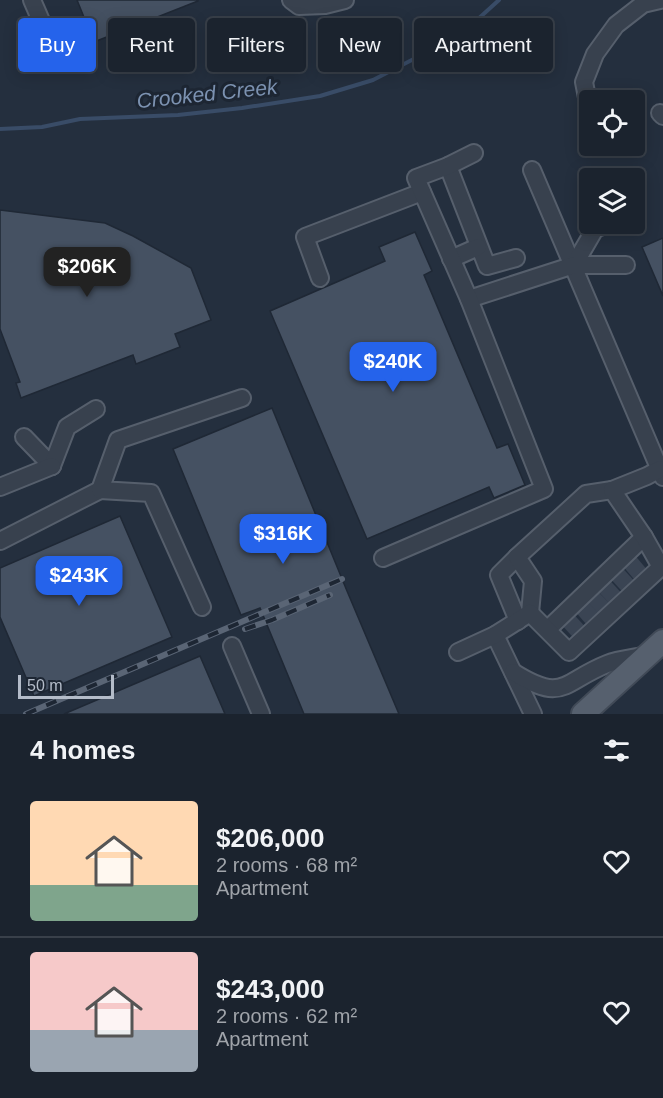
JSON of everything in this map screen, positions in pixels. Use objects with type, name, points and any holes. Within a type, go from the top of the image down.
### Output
[{"type":"main road","points":[[583,714],[656,648]]},
{"type":"street","points":[[32,0],[40,18]]},
{"type":"street","points":[[291,0],[299,6],[325,5],[345,0]]},
{"type":"street","points":[[586,90],[584,82],[594,54],[616,25],[643,4],[660,0]]},
{"type":"street","points":[[383,558],[544,489],[469,299],[416,178],[474,153]]},
{"type":"street","points":[[448,166],[487,266],[516,258]]},
{"type":"street","points":[[532,170],[661,473],[612,490],[586,494],[499,575],[524,617],[548,629],[569,652],[583,636],[621,565],[644,537]]},
{"type":"street","points":[[320,278],[305,237],[422,192]]},
{"type":"street","points":[[573,265],[592,234]]},
{"type":"street","points":[[451,259],[478,246]]},
{"type":"street","points":[[469,299],[573,265],[626,265]]},
{"type":"street","points":[[100,490],[118,440],[242,398]]},
{"type":"street","points":[[0,487],[52,466],[67,427],[96,409]]},
{"type":"street","points":[[24,436],[52,466]]},
{"type":"street","points":[[0,541],[100,490],[151,493],[202,607]]},
{"type":"street","points":[[548,629],[566,617],[638,584],[661,567],[612,490]]},
{"type":"street","points":[[458,652],[495,635],[524,617],[534,581],[517,557]]},
{"type":"street","points":[[495,635],[533,714]]},
{"type":"street","points":[[232,646],[261,714]]},
{"type":"street","points":[[513,672],[533,684],[558,690],[607,664],[656,648]]},
{"type":"building","points":[[77,0],[198,0],[155,18],[108,18],[108,36],[96,41],[96,18],[84,18]]},
{"type":"building","points":[[0,210],[105,223],[133,236],[191,268],[211,320],[175,334],[180,347],[136,364],[133,355],[21,398],[16,383],[20,382],[0,329]]},
{"type":"building","points":[[415,232],[432,271],[424,275],[497,448],[508,444],[525,485],[494,498],[489,487],[367,539],[270,311],[385,261],[379,247]]},
{"type":"building","points":[[663,238],[663,296],[642,247]]},
{"type":"building","points":[[272,408],[399,714],[304,714],[260,608],[241,615],[173,449]]},
{"type":"building","points":[[120,516],[172,637],[34,696],[0,617],[0,568]]},
{"type":"building","points":[[200,656],[225,714],[64,714]]},
{"type":"waterway","name":"Crooked Creek","points":[[0,129],[42,127],[80,119],[178,115],[320,96],[373,80],[437,47],[467,29],[499,0]]},
{"type":"tunnel","points":[[630,562],[641,575]]},
{"type":"tunnel","points":[[617,574],[630,588]]},
{"type":"tunnel","points":[[605,587],[617,600]]},
{"type":"tunnel","points":[[593,598],[605,610]]},
{"type":"tunnel","points":[[581,606],[594,621]]},
{"type":"tunnel","points":[[568,620],[581,634]]},
{"type":"railway","points":[[26,714],[342,579]]},
{"type":"railway","points":[[245,629],[330,595]]}]
